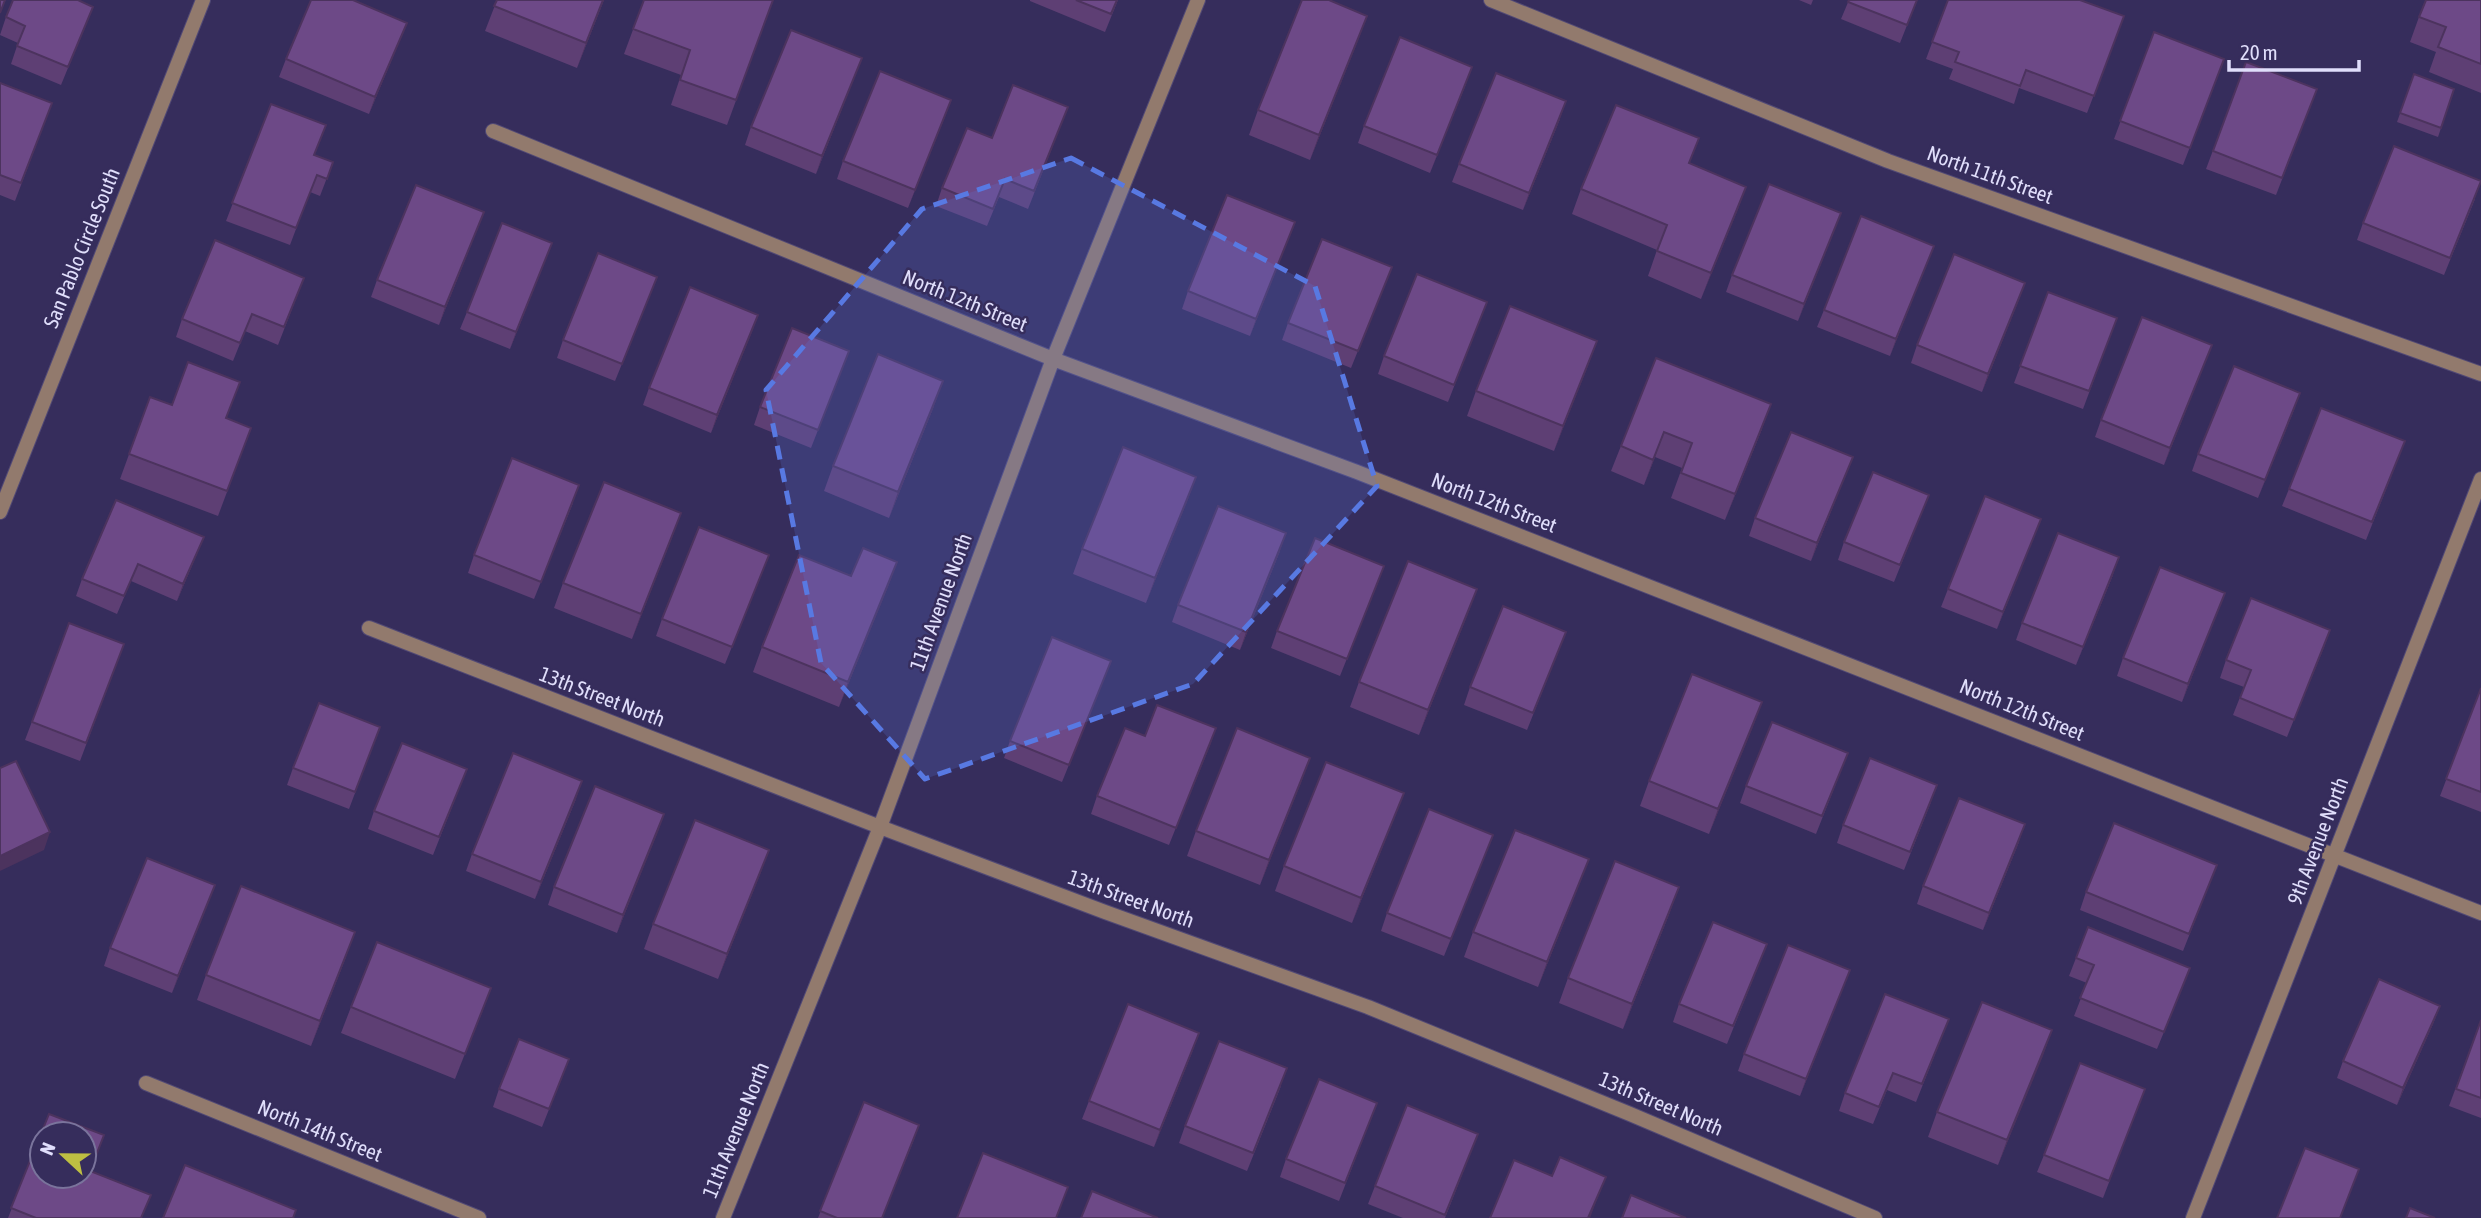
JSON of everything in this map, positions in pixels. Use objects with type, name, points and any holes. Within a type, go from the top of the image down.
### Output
[{"type":"street","name":"San Pablo Circle South","points":[[0,512],[203,0]]},
{"type":"street","name":"11th Avenue North","points":[[723,1218],[880,827],[1053,359],[1198,0]]},
{"type":"street","name":"North 11th Street","points":[[1491,0],[1888,161],[2481,374]]},
{"type":"street","name":"North 12th Street","points":[[493,131],[1053,359],[1396,488],[2481,913]]},
{"type":"street","name":"9th Avenue North","points":[[2193,1218],[2481,479]]},
{"type":"street","name":"13th Street North","points":[[369,628],[880,827],[1368,1007],[1875,1218]]},
{"type":"street","name":"North 14th Street","points":[[146,1083],[479,1218]]},
{"type":"highlighted area","points":[[1071,158],[1315,286],[1377,486],[1193,684],[925,779],[821,663],[766,390],[922,209]]},
{"type":"building","points":[[0,0],[5,0],[0,13]]},
{"type":"building","points":[[13,0],[78,0],[93,7],[68,67],[17,46],[25,26],[6,17]]},
{"type":"building","points":[[311,0],[353,0],[407,23],[375,97],[286,59]]},
{"type":"building","points":[[497,0],[603,0],[586,43],[494,6]]},
{"type":"building","points":[[644,0],[773,0],[736,100],[680,80],[690,50],[633,29]]},
{"type":"building","points":[[1076,0],[1117,0],[1111,14]]},
{"type":"building","points":[[1302,0],[1329,0],[1367,16],[1319,135],[1258,110]]},
{"type":"building","points":[[1917,0],[1907,25],[1848,2]]},
{"type":"building","points":[[1948,0],[2080,0],[2124,16],[2094,96],[2026,70],[2020,86],[1955,62],[1959,52],[1932,42]]},
{"type":"building","points":[[2426,0],[2481,0],[2481,64],[2438,47],[2446,27],[2419,17]]},
{"type":"building","points":[[791,30],[862,58],[822,156],[751,127]]},
{"type":"building","points":[[2154,32],[2224,59],[2190,148],[2120,121]]},
{"type":"building","points":[[1400,37],[1472,67],[1437,155],[1364,126]]},
{"type":"building","points":[[2246,62],[2317,89],[2282,178],[2213,151]]},
{"type":"building","points":[[880,71],[951,100],[915,190],[843,161]]},
{"type":"building","points":[[1496,73],[1566,101],[1529,193],[1459,164]]},
{"type":"building","points":[[2414,74],[2454,89],[2441,128],[2400,113]]},
{"type":"building","points":[[0,83],[52,103],[21,183],[0,175]]},
{"type":"building","points":[[1013,85],[1068,107],[1034,191],[1005,179],[993,209],[942,188],[967,128],[992,138]]},
{"type":"building","points":[[271,104],[326,125],[314,155],[333,162],[327,179],[317,175],[296,228],[232,203]]},
{"type":"building","points":[[1616,105],[1699,138],[1689,163],[1746,187],[1711,273],[1657,251],[1667,225],[1581,189]]},
{"type":"building","points":[[2394,146],[2481,181],[2450,258],[2363,223]]},
{"type":"building","points":[[1769,184],[1841,213],[1804,304],[1732,275]]},
{"type":"building","points":[[416,185],[484,212],[445,307],[377,280]]},
{"type":"building","points":[[1227,195],[1295,222],[1256,319],[1188,291]]},
{"type":"building","points":[[1861,216],[1934,246],[1896,339],[1824,310]]},
{"type":"building","points":[[502,223],[552,243],[516,332],[467,312]]},
{"type":"building","points":[[1322,239],[1392,267],[1358,351],[1288,323]]},
{"type":"building","points":[[215,240],[304,278],[284,327],[252,314],[240,343],[182,319]]},
{"type":"building","points":[[598,253],[657,277],[622,364],[563,340]]},
{"type":"building","points":[[1954,254],[2025,283],[1988,374],[1917,345]]},
{"type":"building","points":[[1417,274],[1487,302],[1454,385],[1384,356]]},
{"type":"building","points":[[690,287],[758,315],[717,415],[649,388]]},
{"type":"building","points":[[2048,292],[2117,318],[2089,391],[2020,366]]},
{"type":"building","points":[[1510,306],[1597,341],[1563,426],[1476,391]]},
{"type":"building","points":[[2142,317],[2212,345],[2170,448],[2101,420]]},
{"type":"building","points":[[792,328],[849,351],[818,430],[760,407]]},
{"type":"building","points":[[878,354],[943,381],[898,492],[833,466]]},
{"type":"building","points":[[1656,358],[1771,404],[1735,494],[1681,473],[1692,443],[1664,432],[1653,460],[1621,446]]},
{"type":"building","points":[[188,362],[240,382],[226,418],[251,428],[227,491],[129,454],[150,397],[172,405]]},
{"type":"building","points":[[2234,366],[2300,393],[2265,480],[2198,454]]},
{"type":"building","points":[[2321,408],[2405,441],[2372,522],[2289,489]]},
{"type":"building","points":[[1791,432],[1853,457],[1817,543],[1755,518]]},
{"type":"building","points":[[1123,447],[1196,477],[1155,578],[1082,549]]},
{"type":"building","points":[[512,458],[579,485],[541,582],[474,555]]},
{"type":"building","points":[[1873,472],[1929,495],[1900,565],[1844,542]]},
{"type":"building","points":[[604,482],[681,513],[641,614],[563,583]]},
{"type":"building","points":[[1985,496],[2041,519],[2003,612],[1948,589]]},
{"type":"building","points":[[116,500],[204,537],[183,584],[138,564],[124,596],[82,579]]},
{"type":"building","points":[[1218,506],[1286,533],[1246,632],[1178,605]]},
{"type":"building","points":[[699,527],[769,555],[732,647],[662,619]]},
{"type":"building","points":[[2058,533],[2119,557],[2083,647],[2022,623]]},
{"type":"building","points":[[1315,538],[1384,566],[1347,659],[1277,631]]},
{"type":"building","points":[[863,548],[897,562],[848,682],[762,647],[799,555],[851,576]]},
{"type":"building","points":[[1408,561],[1477,589],[1428,710],[1359,682]]},
{"type":"building","points":[[2160,567],[2225,593],[2188,684],[2123,658]]},
{"type":"building","points":[[2251,598],[2330,630],[2294,720],[2240,698],[2251,670],[2226,660]]},
{"type":"building","points":[[1503,606],[1566,632],[1533,713],[1470,687]]},
{"type":"building","points":[[69,623],[124,644],[86,743],[32,722]]},
{"type":"building","points":[[1052,637],[1111,661],[1069,765],[1010,741]]},
{"type":"building","points":[[1692,674],[1762,702],[1718,809],[1649,781]]},
{"type":"building","points":[[2481,688],[2481,792],[2446,779]]},
{"type":"building","points":[[319,703],[380,727],[355,792],[293,768]]},
{"type":"building","points":[[1157,705],[1216,728],[1176,828],[1097,796],[1125,728],[1145,736]]},
{"type":"building","points":[[1772,722],[1848,753],[1822,816],[1746,786]]},
{"type":"building","points":[[1237,728],[1310,758],[1269,860],[1196,831]]},
{"type":"building","points":[[402,743],[467,769],[439,837],[374,811]]},
{"type":"building","points":[[513,753],[582,781],[541,882],[472,854]]},
{"type":"building","points":[[1870,758],[1937,785],[1910,852],[1843,825]]},
{"type":"building","points":[[16,761],[50,832],[0,856],[0,768]]},
{"type":"building","points":[[1326,762],[1404,793],[1361,898],[1284,866]]},
{"type":"building","points":[[595,786],[664,814],[623,915],[554,887]]},
{"type":"building","points":[[1959,798],[2025,824],[1989,913],[1923,886]]},
{"type":"building","points":[[1429,809],[1493,835],[1451,939],[1387,913]]},
{"type":"building","points":[[695,820],[769,850],[727,954],[653,924]]},
{"type":"building","points":[[2114,823],[2217,865],[2189,934],[2086,892]]},
{"type":"building","points":[[1515,830],[1589,859],[1547,962],[1473,932]]},
{"type":"building","points":[[147,858],[215,885],[178,976],[110,948]]},
{"type":"building","points":[[1615,861],[1679,887],[1632,1004],[1568,978]]},
{"type":"building","points":[[241,886],[355,932],[320,1021],[206,975]]},
{"type":"building","points":[[1713,922],[1767,944],[1733,1026],[1679,1004]]},
{"type":"building","points":[[2088,927],[2190,968],[2164,1032],[2080,998],[2094,965],[2076,958]]},
{"type":"building","points":[[377,942],[491,988],[465,1054],[351,1007]]},
{"type":"building","points":[[1788,945],[1850,970],[1806,1079],[1744,1054]]},
{"type":"building","points":[[2379,979],[2440,1006],[2403,1088],[2343,1061]]},
{"type":"building","points":[[1885,994],[1949,1019],[1922,1084],[1893,1073],[1879,1107],[1845,1093]]},
{"type":"building","points":[[1982,1002],[2052,1030],[2007,1140],[1937,1112]]},
{"type":"building","points":[[1128,1004],[1199,1033],[1160,1130],[1089,1101]]},
{"type":"building","points":[[2481,1020],[2481,1098],[2456,1089]]},
{"type":"building","points":[[519,1039],[569,1059],[549,1109],[499,1089]]},
{"type":"building","points":[[1219,1041],[1287,1068],[1253,1153],[1185,1126]]},
{"type":"building","points":[[2080,1063],[2145,1089],[2109,1181],[2044,1155]]},
{"type":"building","points":[[1319,1079],[1377,1103],[1345,1183],[1286,1159]]},
{"type":"building","points":[[864,1102],[919,1125],[882,1218],[837,1218],[820,1211]]},
{"type":"building","points":[[1407,1105],[1478,1134],[1445,1215],[1375,1186]]},
{"type":"building","points":[[49,1114],[65,1120],[47,1120]]},
{"type":"building","points":[[98,1133],[104,1135],[98,1150]]},
{"type":"building","points":[[2305,1148],[2359,1169],[2340,1218],[2277,1218]]},
{"type":"building","points":[[983,1153],[1068,1187],[1056,1218],[957,1218]]},
{"type":"building","points":[[1560,1157],[1606,1177],[1588,1218],[1490,1218],[1514,1160],[1552,1176]]},
{"type":"building","points":[[185,1165],[296,1210],[293,1218],[163,1218]]},
{"type":"building","points":[[28,1166],[28,1190],[98,1190],[98,1174],[151,1195],[141,1218],[36,1218],[11,1208]]},
{"type":"building","points":[[1092,1191],[1158,1218],[1081,1218]]},
{"type":"building","points":[[1631,1195],[1686,1218],[1622,1218]]},
{"type":"building","points":[[2410,1208],[2435,1218],[2406,1218]]}]
